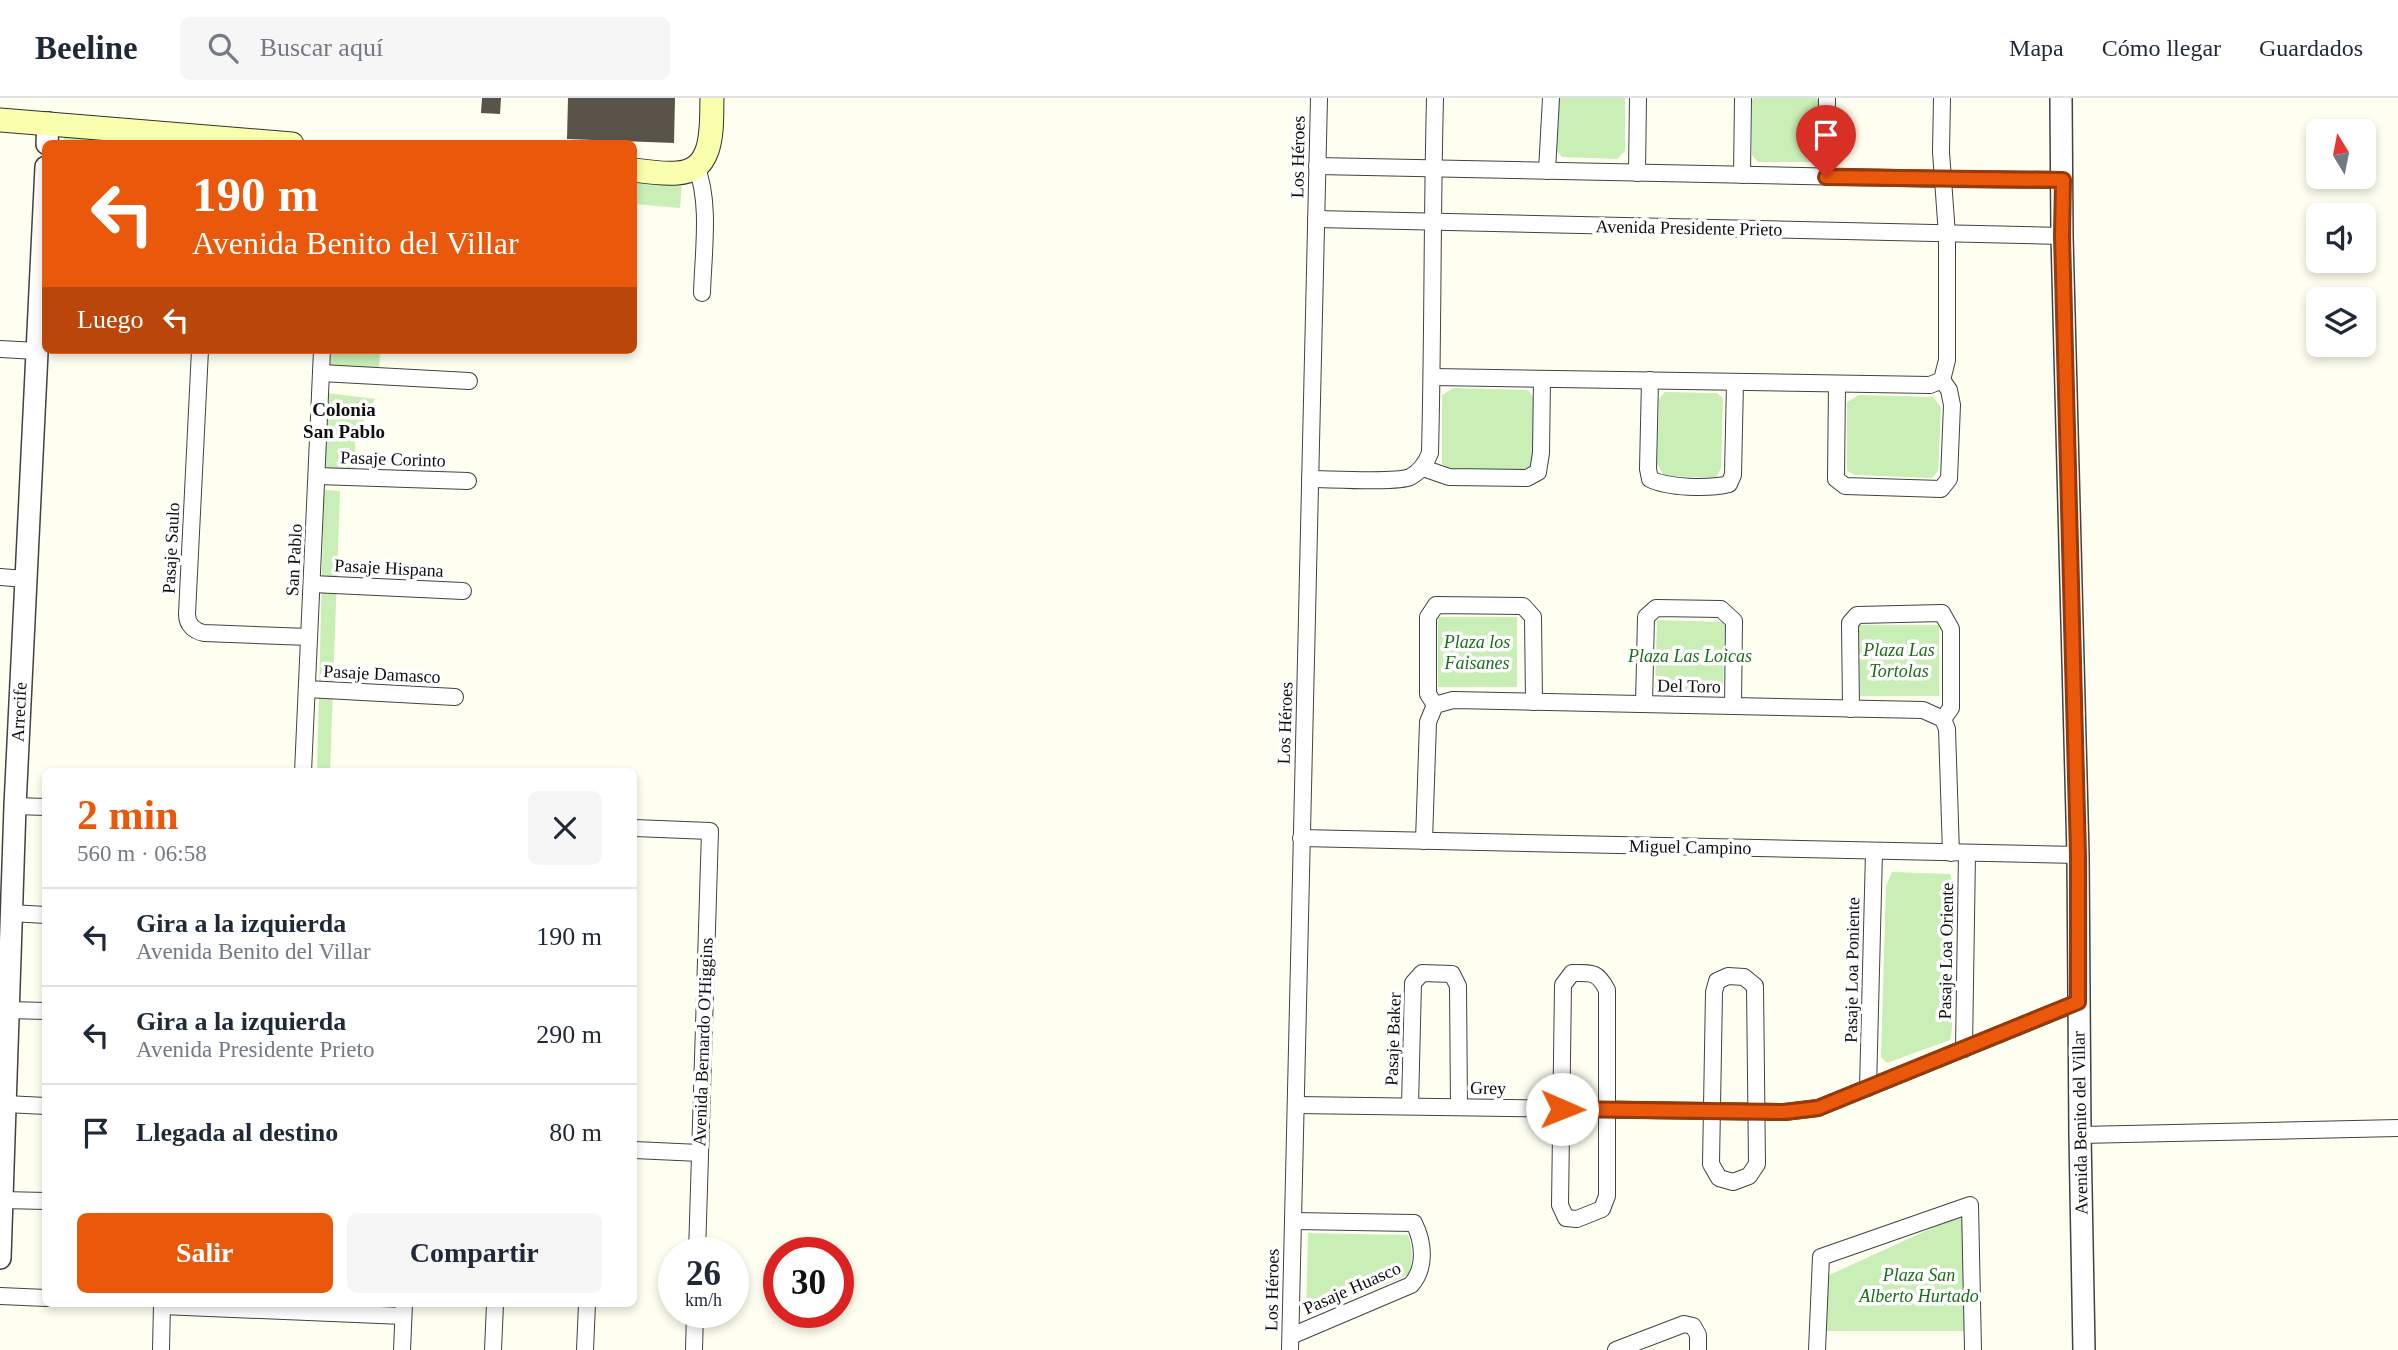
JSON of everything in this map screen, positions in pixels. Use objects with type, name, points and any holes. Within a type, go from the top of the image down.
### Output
[{"type":"main road","points":[[637,170],[678,173],[696,166],[710,146],[712,98]]},
{"type":"main road","points":[[0,120],[47,133],[211,140]]},
{"type":"street","name":"Los Héroes","points":[[1291,1343],[1319,98]]},
{"type":"street","points":[[1310,479],[1408,478],[1423,468],[1430,453],[1435,98]]},
{"type":"street","points":[[1547,171],[1551,98]]},
{"type":"street","points":[[1637,173],[1638,98]]},
{"type":"street","points":[[1742,175],[1743,98]]},
{"type":"street","points":[[1826,177],[1828,98]]},
{"type":"street","points":[[1837,384],[1836,479],[1845,486],[1941,489],[1949,479],[1952,405],[1949,390],[1942,380],[1947,360],[1947,235],[1942,98]]},
{"type":"street","name":"Avenida Benito del Villar","points":[[2061,98],[2078,855],[2084,1350]]},
{"type":"street","points":[[696,166],[702,183],[704,202],[702,293]]},
{"type":"street","points":[[1317,166],[2063,180]]},
{"type":"street","name":"Avenida Presidente Prieto","points":[[1316,219],[2062,236]]},
{"type":"street","name":"Arrecife","points":[[0,1258],[12,914],[7,805],[26,579],[42,249]]},
{"type":"street","points":[[0,348],[37,351]]},
{"type":"street","name":"Pasaje Saulo","points":[[200,354],[187,614],[189,623],[195,630],[204,633],[309,637]]},
{"type":"street","name":"San Pablo","points":[[303,768],[322,354]]},
{"type":"street","points":[[321,373],[469,381]]},
{"type":"street","points":[[1432,377],[1930,385],[1942,380]]},
{"type":"street","points":[[1423,468],[1449,477],[1527,478],[1538,472],[1541,453],[1542,379]]},
{"type":"street","points":[[1650,380],[1650,478],[1661,484],[1718,487],[1729,484],[1733,475],[1735,382]]},
{"type":"street","name":"Pasaje Corinto","points":[[317,476],[468,481]]},
{"type":"street","points":[[0,577],[26,579]]},
{"type":"street","name":"Pasaje Hispana","points":[[312,584],[463,591]]},
{"type":"street","points":[[1424,841],[1428,722],[1435,705],[1427,694],[1428,617],[1436,605],[1523,606],[1533,617],[1534,702]]},
{"type":"street","points":[[1644,704],[1646,617],[1656,607],[1708,608],[1721,609],[1734,621],[1733,706]]},
{"type":"street","points":[[1851,709],[1850,623],[1857,615],[1942,613],[1951,629],[1951,708],[1943,719],[1947,729],[1959,853]]},
{"type":"street","name":"Pasaje Damasco","points":[[307,689],[455,697]]},
{"type":"street","name":"Del Toro","points":[[1435,705],[1453,700],[1923,710],[1943,719]]},
{"type":"street","points":[[7,805],[42,807]]},
{"type":"street","name":"Avenida Bernardo O'Higgins","points":[[637,828],[710,831],[697,1237]]},
{"type":"street","name":"Miguel Campino","points":[[1301,838],[2078,855]]},
{"type":"street","name":"Pasaje Loa Poniente","points":[[1868,1088],[1874,852]]},
{"type":"street","name":"Pasaje Loa Oriente","points":[[1959,853],[1964,1049]]},
{"type":"street","points":[[12,914],[42,915]]},
{"type":"street","name":"Pasaje Baker","points":[[1410,1106],[1413,983],[1422,973],[1452,974],[1458,986],[1460,1107]]},
{"type":"street","points":[[1572,973],[1592,973],[1601,978],[1607,990],[1607,1109],[1607,1196],[1602,1209],[1577,1219],[1566,1218],[1560,1205],[1563,985],[1572,973]]},
{"type":"street","points":[[1728,976],[1744,977],[1755,986],[1756,1111],[1757,1164],[1749,1176],[1733,1182],[1719,1178],[1711,1164],[1714,992],[1717,981],[1728,976]]},
{"type":"street","name":"Grey","points":[[1296,1105],[1784,1112],[1818,1108],[2078,1002]]},
{"type":"street","points":[[8,1010],[42,1011]]},
{"type":"street","points":[[3,1116],[42,1107]]},
{"type":"street","points":[[2080,1135],[2398,1128]]},
{"type":"street","points":[[637,1150],[700,1153]]},
{"type":"street","points":[[2,1199],[42,1201]]},
{"type":"street","points":[[1817,1350],[1821,1257],[1970,1205],[1973,1350]]},
{"type":"street","name":"Pasaje Huasco","points":[[1291,1343],[1411,1285],[1420,1275],[1422,1237],[1414,1223],[1293,1221]]},
{"type":"street","points":[[0,1296],[42,1298]]},
{"type":"street","points":[[161,1350],[162,1307]]},
{"type":"street","points":[[258,1307],[403,1310],[402,1350]]},
{"type":"street","points":[[493,1350],[495,1307]]},
{"type":"street","points":[[585,1350],[587,1307]]},
{"type":"street","points":[[1616,1350],[1684,1324],[1693,1326],[1698,1335],[1698,1350]]},
{"type":"street","points":[[694,1350],[695,1328]]},
{"type":"green space","points":[[1557,98],[1625,98],[1625,151],[1617,159],[1562,157],[1556,150]]},
{"type":"green space","points":[[1754,98],[1816,98],[1821,102],[1820,154],[1813,162],[1758,162],[1752,155]]},
{"type":"green space","points":[[64,136],[114,140],[64,140]]},
{"type":"green space","points":[[637,178],[682,182],[680,208],[637,204]]},
{"type":"green space","points":[[331,354],[380,354],[379,371],[330,369]]},
{"type":"green space","points":[[1454,388],[1528,390],[1536,400],[1533,464],[1527,471],[1450,469],[1442,464],[1442,395]]},
{"type":"green space","points":[[1665,392],[1717,393],[1723,398],[1721,468],[1716,478],[1664,476],[1657,464],[1659,399]]},
{"type":"green space","points":[[327,393],[375,399],[355,438],[356,471],[326,468]]},
{"type":"green space","points":[[1859,395],[1933,397],[1941,407],[1938,471],[1932,478],[1855,475],[1847,471],[1847,402]]},
{"type":"green space","points":[[324,490],[340,491],[330,768],[317,768]]},
{"type":"green space","name":"Plaza los Faisanes","points":[[1438,617],[1517,617],[1517,687],[1438,687]]},
{"type":"green space","name":"Plaza Las Loicas","points":[[1657,620],[1725,622],[1723,692],[1655,690]]},
{"type":"green space","name":"Plaza Las Tortolas","points":[[1859,625],[1939,625],[1939,696],[1860,696]]},
{"type":"green space","points":[[1892,872],[1950,874],[1954,889],[1952,1028],[1950,1040],[1887,1063],[1881,1057],[1886,886]]},
{"type":"green space","name":"Plaza San Alberto Hurtado","points":[[1967,1212],[1968,1331],[1825,1331],[1825,1277]]},
{"type":"green space","points":[[1308,1233],[1408,1235],[1412,1250],[1410,1271],[1408,1275],[1306,1318]]},
{"type":"building","points":[[482,98],[501,98],[500,114],[481,113]]},
{"type":"building","points":[[568,98],[675,98],[674,143],[567,139]]},
{"type":"district","name":"Colonia San Pablo","points":[[344,420]]},
{"type":"route","points":[[1562,1109],[1784,1112],[1818,1108],[2078,1002],[2078,855],[2062,236],[2063,180],[1826,177]]}]
